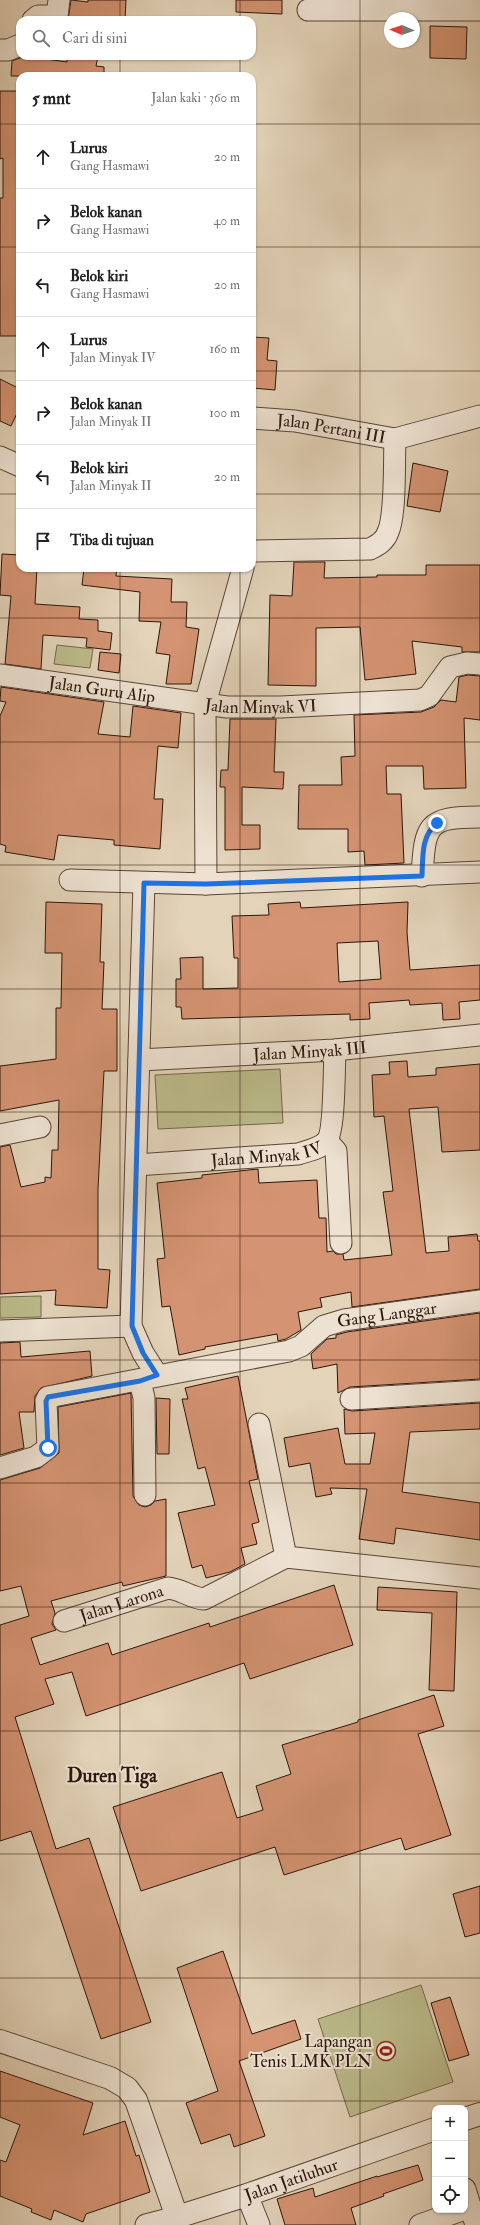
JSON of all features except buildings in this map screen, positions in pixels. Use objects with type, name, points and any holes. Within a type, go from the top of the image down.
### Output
[{"type":"street","points":[[38,16],[56,16],[59,0]]},
{"type":"street","points":[[308,10],[480,10]]},
{"type":"street","points":[[0,50],[8,50],[16,47]]},
{"type":"street","name":"Jalan Pertani III","points":[[256,418],[295,421],[395,439],[480,416]]},
{"type":"street","points":[[256,551],[370,549],[380,544],[388,533],[392,518],[395,439]]},
{"type":"street","points":[[0,457],[16,464]]},
{"type":"street","points":[[205,704],[242,572]]},
{"type":"street","name":"Jalan Minyak VI","points":[[206,884],[205,704],[228,707],[281,707],[420,700],[429,696],[450,667],[467,663],[480,664]]},
{"type":"street","name":"Jalan Guru Alip","points":[[0,675],[205,704]]},
{"type":"street","points":[[422,876],[424,841],[431,828],[444,819],[480,817]]},
{"type":"street","points":[[70,880],[206,884],[422,876],[480,872]]},
{"type":"street","points":[[144,883],[132,1326],[143,1353],[148,1378],[144,1398],[146,1495]]},
{"type":"street","name":"Jalan Minyak III","points":[[139,1060],[335,1050],[480,1035]]},
{"type":"street","name":"Jalan Minyak IV","points":[[136,1165],[298,1154],[318,1147],[327,1141],[332,1128],[335,1050]]},
{"type":"street","points":[[0,1135],[40,1127]]},
{"type":"street","points":[[327,1141],[336,1152],[341,1243]]},
{"type":"street","name":"Gang Langgar","points":[[148,1378],[289,1351],[301,1346],[324,1326],[344,1320],[480,1301]]},
{"type":"street","points":[[0,1331],[132,1326]]},
{"type":"street","points":[[0,1468],[36,1457],[48,1448],[46,1401],[48,1397],[148,1378]]},
{"type":"street","points":[[351,1399],[480,1391]]},
{"type":"street","points":[[259,1424],[286,1557],[480,1578]]},
{"type":"street","name":"Jalan Larona","points":[[64,1621],[168,1588],[176,1588],[194,1598],[204,1599],[286,1557]]},
{"type":"street","points":[[0,2041],[110,2078],[126,2088],[136,2100],[177,2217]]},
{"type":"street","points":[[468,2118],[480,2114]]},
{"type":"street","name":"Jalan Jatiluhur","points":[[146,2225],[248,2195],[432,2130]]},
{"type":"street","points":[[248,2195],[259,2225]]},
{"type":"street","points":[[420,2225],[454,2213]]},
{"type":"shaded area","points":[[57,645],[93,649],[90,668],[54,664]]},
{"type":"shaded area","points":[[280,1069],[283,1123],[158,1129],[155,1075]]},
{"type":"shaded area","points":[[41,1296],[41,1317],[0,1318],[0,1297]]},
{"type":"shaded area","name":"Lapangan Tenis LMK PLN","points":[[421,1985],[453,2082],[350,2117],[318,2019]]},
{"type":"place","name":"Lapangan Tenis LMK PLN","points":[[386,2051]]},
{"type":"district","name":"Duren Tiga","points":[[112,1776]]},
{"type":"route","points":[[48,1448],[49,1441],[46,1401],[48,1397],[140,1381],[157,1375],[143,1353],[132,1326],[144,883],[206,884],[422,876],[424,841],[431,828],[437,823]]}]
